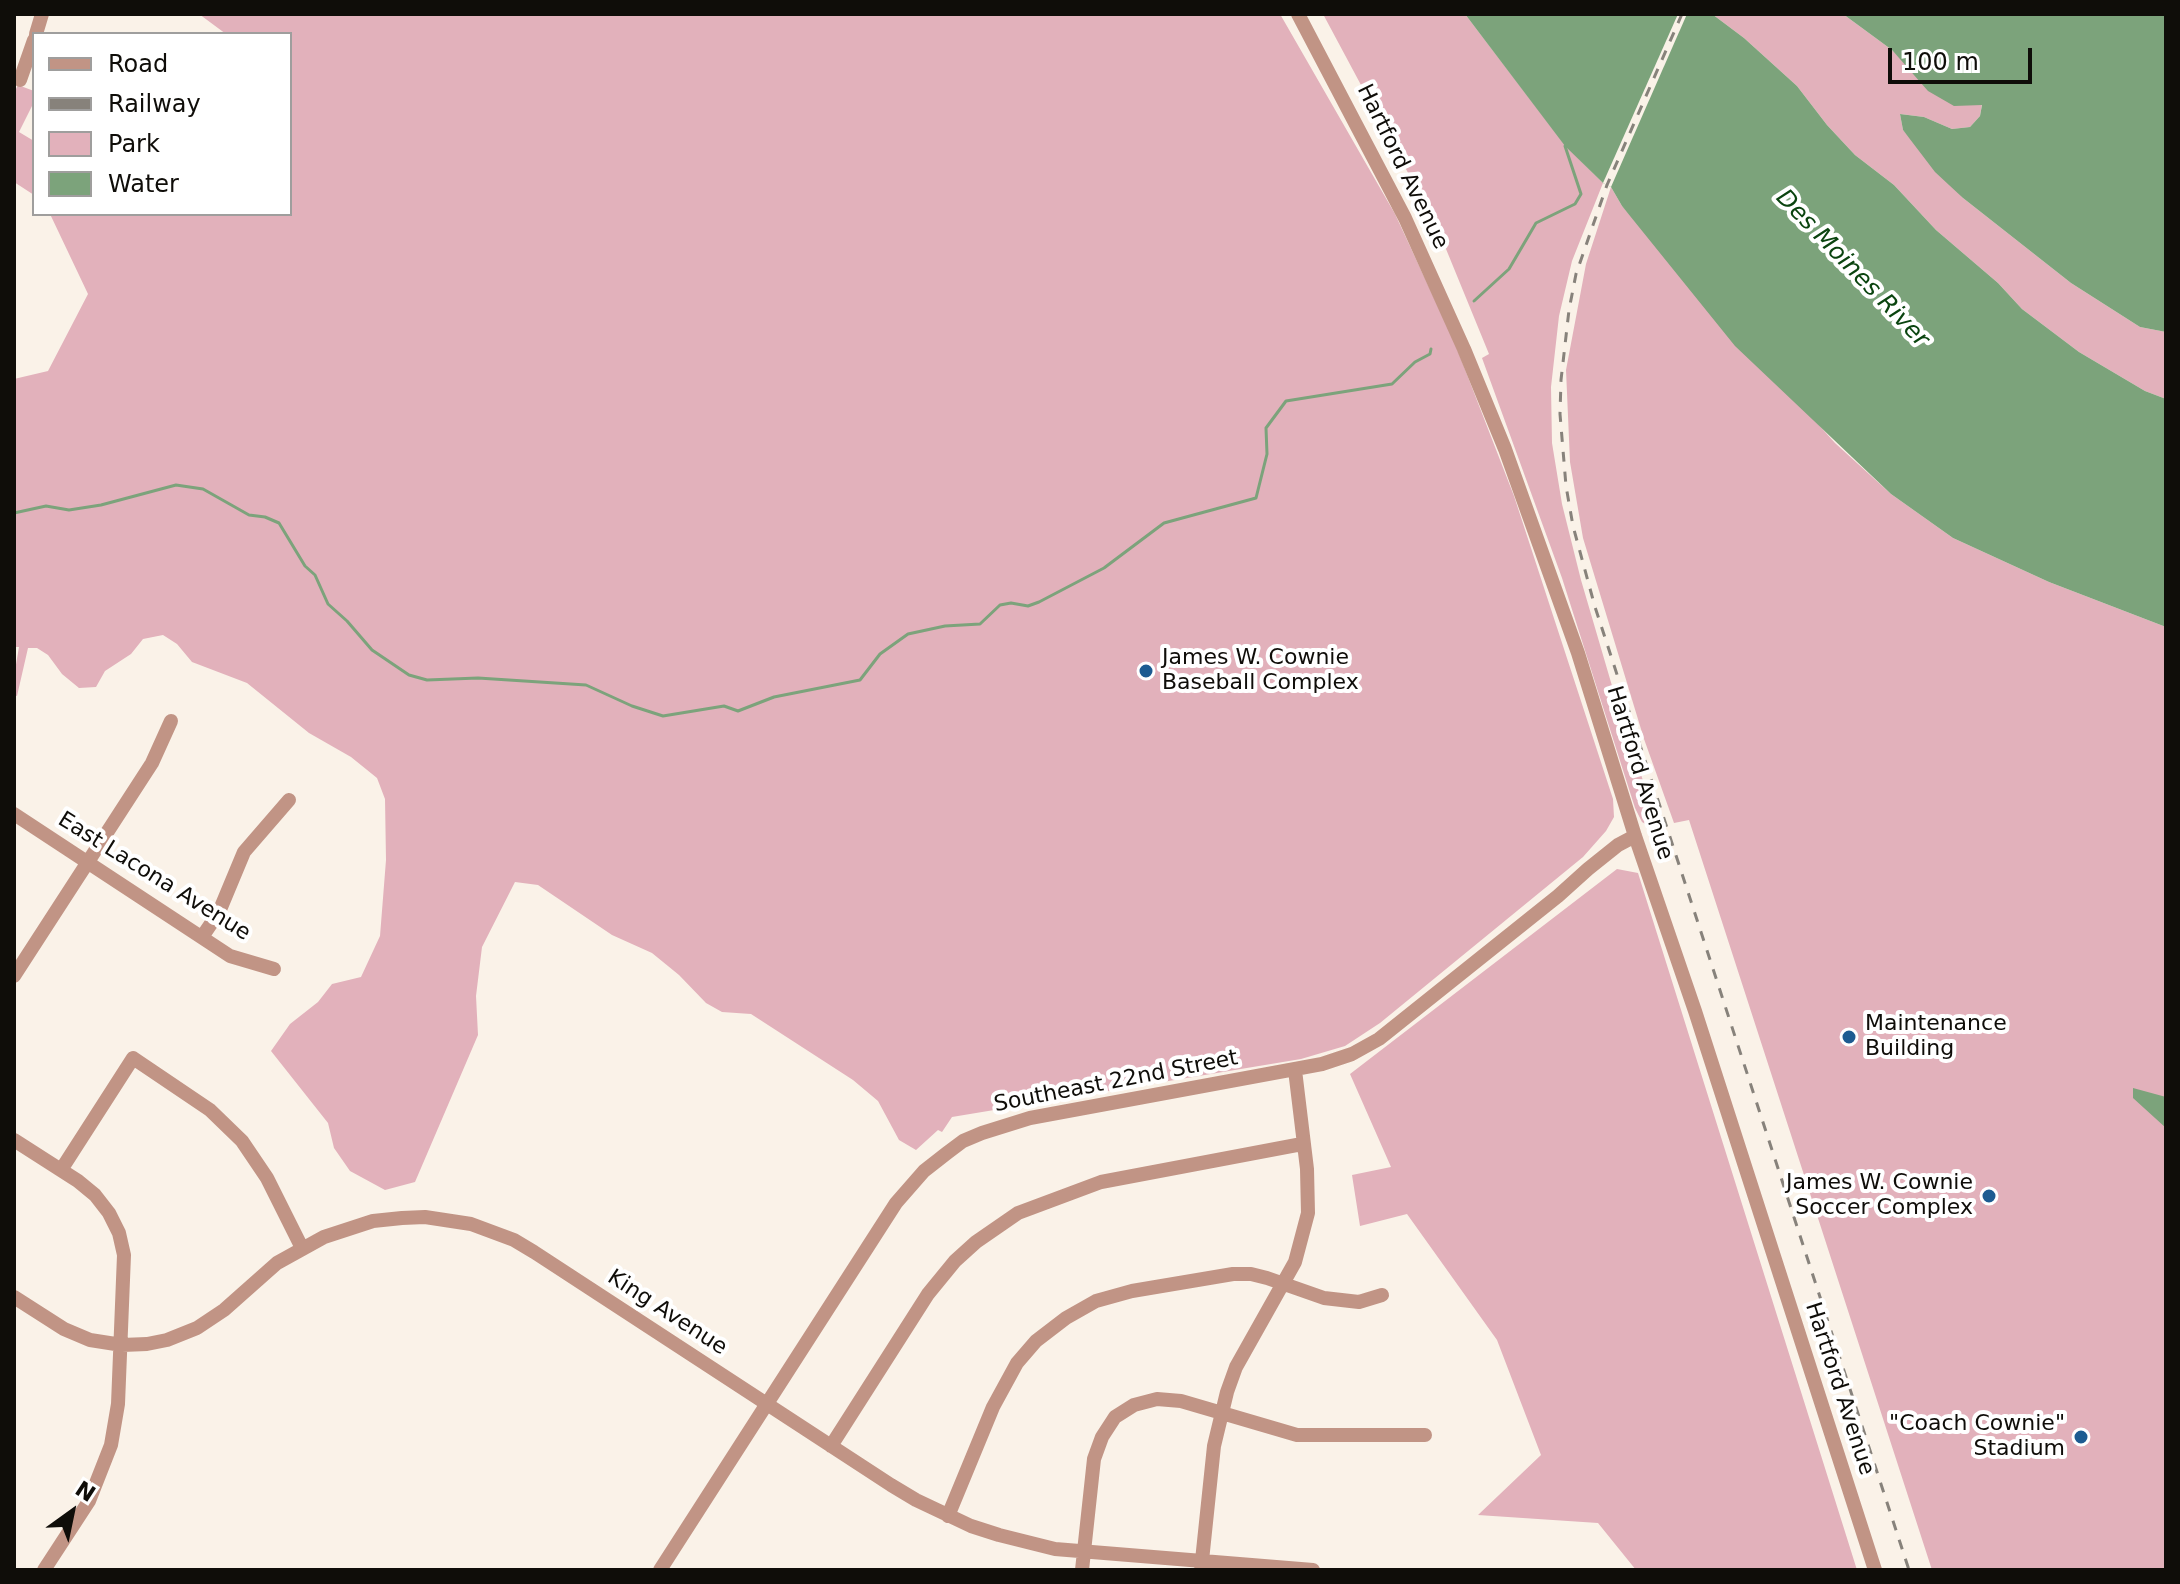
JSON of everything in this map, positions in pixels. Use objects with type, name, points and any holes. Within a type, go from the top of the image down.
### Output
[{"type":"street","name":"Hartford Avenue","points":[[1298,14],[1405,218],[1505,449],[1578,653],[1875,1570]]},
{"type":"street","points":[[23,81],[32,48]]},
{"type":"street","points":[[14,976],[152,763],[171,721]]},
{"type":"street","points":[[202,937],[219,912],[244,852],[289,800]]},
{"type":"street","name":"East Lacona Avenue","points":[[14,814],[230,956],[274,969]]},
{"type":"street","name":"Southeast 22nd Street","points":[[660,1570],[896,1203],[924,1171],[963,1141],[1030,1118],[1340,1059],[1379,1039],[1618,845],[1635,836]]},
{"type":"street","points":[[61,1170],[133,1058],[210,1110],[242,1141],[267,1178],[302,1248]]},
{"type":"street","points":[[1201,1565],[1214,1446],[1221,1412],[1236,1367],[1284,1285],[1303,1239],[1308,1213],[1307,1169],[1295,1070]]},
{"type":"street","points":[[14,1140],[95,1195],[119,1233],[124,1255],[118,1404],[111,1445],[89,1501],[44,1570]]},
{"type":"street","points":[[831,1446],[937,1283],[976,1242],[1018,1213],[1101,1182],[1302,1144]]},
{"type":"street","name":"King Avenue","points":[[14,1297],[64,1329],[90,1340],[122,1345],[167,1340],[197,1328],[224,1310],[277,1263],[302,1248],[350,1228],[402,1218],[448,1220],[493,1231],[534,1252],[831,1446],[916,1500],[948,1516],[1027,1543],[1084,1552],[1201,1565],[1313,1570]]},
{"type":"street","points":[[948,1516],[1005,1382],[1036,1341],[1066,1318],[1096,1301],[1199,1279],[1251,1274],[1324,1298],[1359,1302],[1382,1295]]},
{"type":"street","points":[[1082,1570],[1094,1459],[1102,1437],[1115,1417],[1134,1405],[1157,1399],[1181,1401],[1297,1435],[1425,1435]]},
{"type":"green space","points":[[199,14],[1280,14],[1395,214],[1454,341],[1514,496],[1613,799],[1614,817],[1583,857],[1380,1023],[1345,1046],[1301,1059],[952,1117],[942,1132],[938,1130],[916,1150],[899,1140],[878,1101],[853,1080],[751,1014],[722,1012],[706,1003],[652,953],[612,935],[538,885],[515,882],[482,947],[476,996],[478,1035],[415,1182],[385,1190],[350,1171],[334,1148],[328,1123],[271,1051],[290,1024],[318,1002],[332,984],[361,977],[380,936],[386,860],[385,799],[377,778],[351,757],[309,733],[247,683],[192,662],[177,644],[163,635],[143,639],[131,654],[105,671],[96,687],[79,688],[62,674],[48,655],[37,648],[28,648],[17,696],[14,695],[19,647],[14,647],[14,379],[48,371],[88,294],[51,216],[292,216],[292,32],[223,32]]},
{"type":"green space","points":[[1323,14],[1465,14],[1565,145],[1603,183],[1572,261],[1559,316],[1551,387],[1552,443],[1562,504],[1581,580],[1658,826],[1650,827],[1642,822],[1635,808],[1562,578],[1482,358],[1489,354],[1437,227]]},
{"type":"green space","points":[[1712,14],[1843,14],[1892,50],[1910,69],[1982,104],[1980,116],[1970,127],[1952,129],[1924,117],[1900,114],[1903,130],[1963,198],[2071,283],[2140,327],[2166,332],[2166,399],[2145,391],[2079,352],[2022,309],[1998,283],[1936,230],[1894,185],[1855,155],[1797,86]]},
{"type":"green space","points":[[18,85],[32,90],[32,106],[19,132],[32,140],[32,194],[14,182],[14,93]]},
{"type":"green space","name":"James W. Cownie Soccer Complex","points":[[1611,187],[1622,206],[1835,443],[1891,494],[1953,538],[2049,582],[2166,627],[2166,1570],[1932,1570],[1689,820],[1674,823],[1644,739],[1583,538],[1570,462],[1566,370],[1586,264]]},
{"type":"green space","points":[[1617,869],[1638,873],[1857,1570],[1636,1570],[1598,1523],[1478,1515],[1541,1455],[1497,1340],[1407,1214],[1360,1226],[1352,1175],[1391,1167],[1350,1074]]},
{"type":"water","name":"Des Moines River","points":[[1465,14],[1712,14],[1797,86],[1855,155],[1894,185],[1936,230],[1998,283],[2022,309],[2079,352],[2145,391],[2166,399],[2166,627],[2049,582],[1953,538],[1891,494],[1735,346],[1622,206],[1611,187],[1565,146]]},
{"type":"water","points":[[1843,14],[2166,14],[2166,332],[2140,327],[2071,283],[1963,198],[1935,172],[1903,130],[1900,114],[1924,117],[1952,129],[1970,127],[1980,116],[1982,105],[1954,106],[1928,91],[1892,50]]},
{"type":"water","points":[[2133,1088],[2166,1097],[2166,1128],[2133,1098]]},
{"type":"pier","points":[[1678,14],[1687,14],[1611,187],[1603,183]]},
{"type":"waterway","points":[[1474,301],[1509,269],[1536,223],[1575,204],[1581,194],[1565,146],[1567,143]]},
{"type":"waterway","points":[[14,513],[46,506],[69,510],[101,505],[176,485],[203,489],[249,515],[279,523],[305,566],[315,575],[328,604],[372,650],[409,675],[427,680],[478,678],[586,685],[663,716],[724,706],[738,711],[774,697],[860,680],[880,654],[908,634],[945,626],[980,624],[1000,605],[1028,606],[1039,602],[1104,568],[1164,523],[1256,498],[1267,454],[1266,428],[1286,401],[1392,384],[1415,362],[1430,354],[1431,349]]},
{"type":"railway","points":[[1682,14],[1607,185],[1576,274],[1561,380],[1560,414],[1566,486],[1573,526],[1595,607],[1909,1570]]},
{"type":"place","name":"James W. Cownie Baseball Complex","points":[[1146,671]]},
{"type":"place","name":"Maintenance Building","points":[[1849,1037]]},
{"type":"place","name":"James W. Cownie Soccer Complex","points":[[1989,1196]]},
{"type":"place","name":"\"Coach Cownie\" Stadium","points":[[2081,1437]]}]
